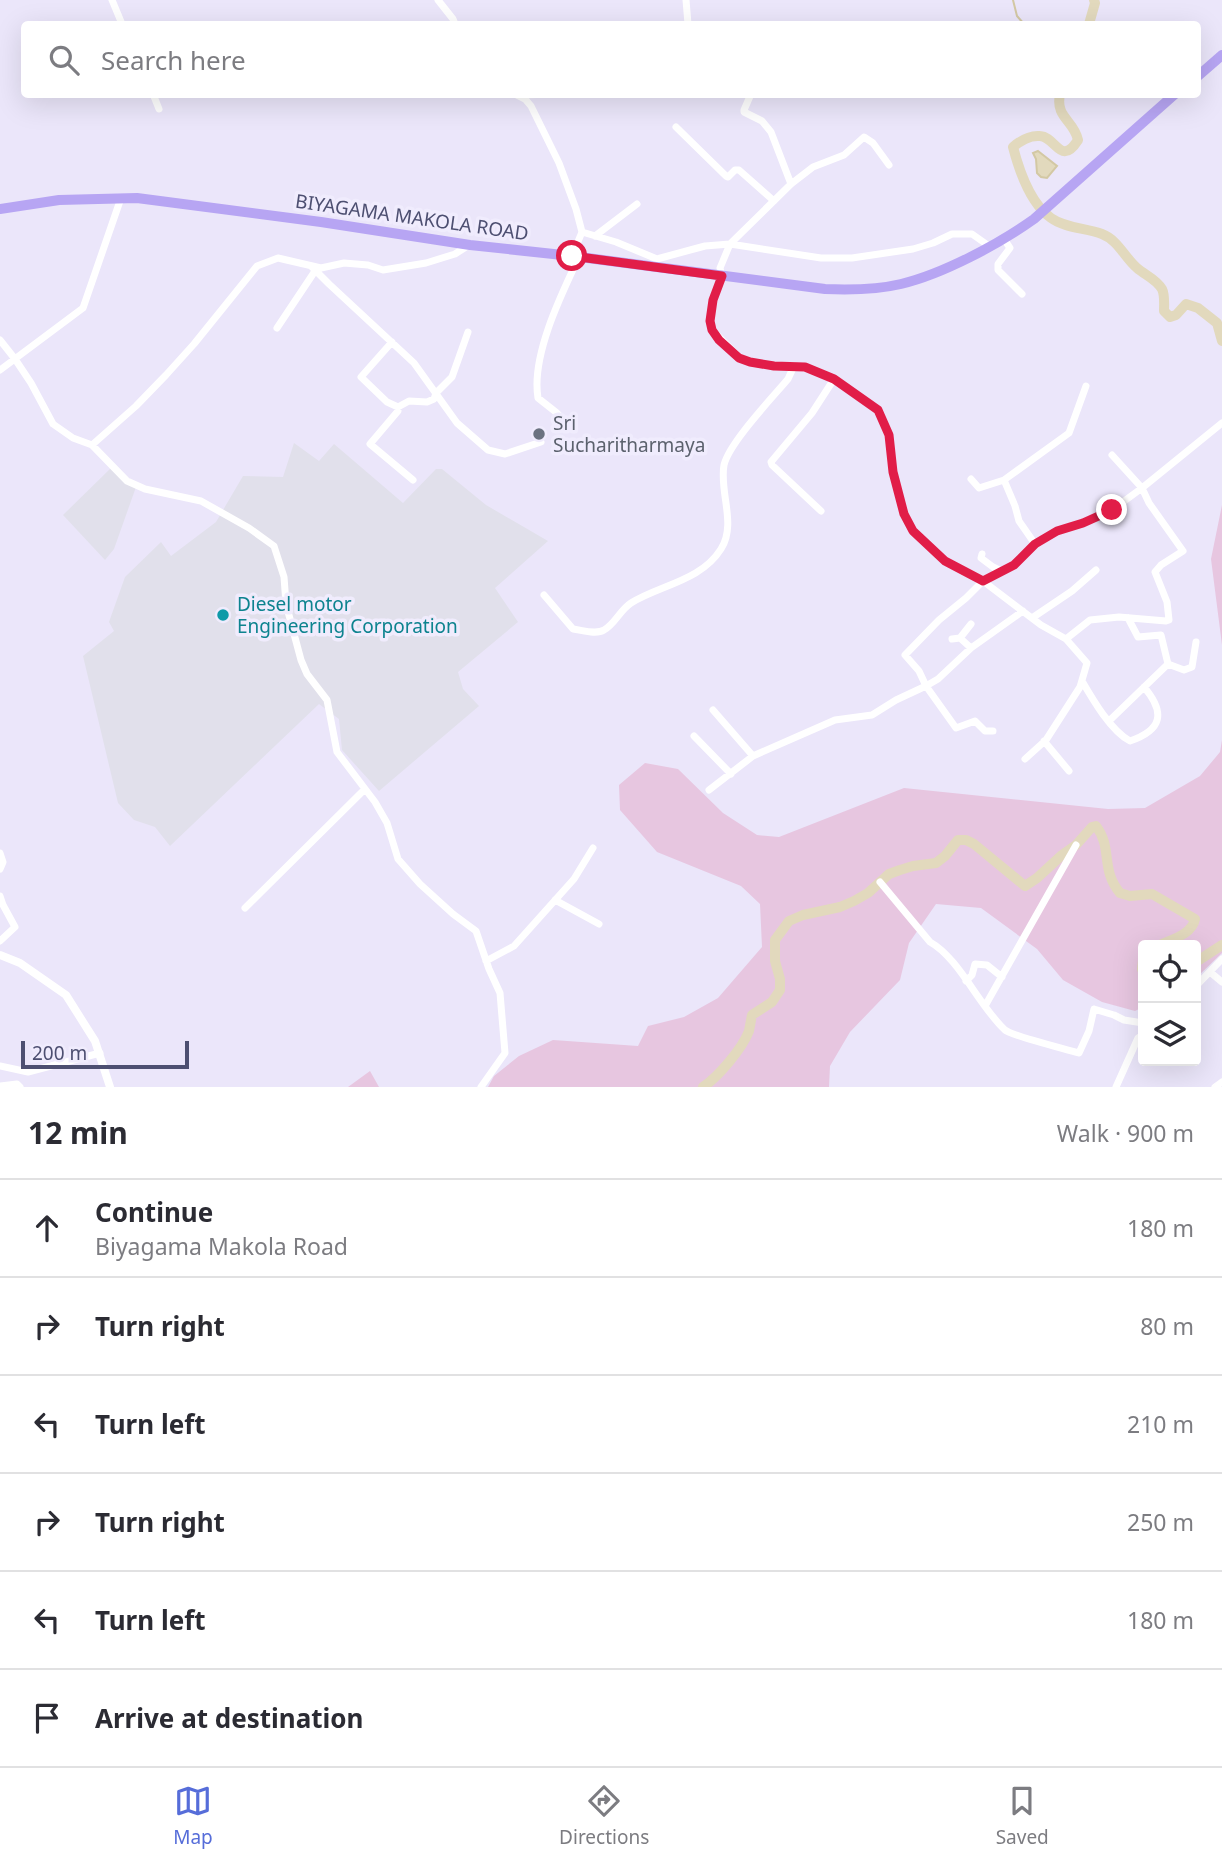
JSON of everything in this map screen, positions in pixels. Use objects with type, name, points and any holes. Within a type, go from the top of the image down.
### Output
[{"type":"main road","points":[[1201,73],[1222,55]]},
{"type":"main road","name":"BIYAGAMA MAKOLA ROAD","points":[[0,209],[59,200],[121,198],[169,202],[470,244],[656,263],[722,276],[825,289],[862,290],[901,284],[931,274],[1004,239],[1034,219],[1170,98]]},
{"type":"street","points":[[112,0],[121,21]]},
{"type":"street","points":[[438,0],[454,21]]},
{"type":"street","points":[[686,0],[688,21]]},
{"type":"street","points":[[155,98],[159,109]]},
{"type":"street","points":[[522,98],[531,106],[559,163],[582,232],[541,351],[536,386],[538,398],[567,424]]},
{"type":"street","points":[[749,98],[744,113],[762,121],[771,132],[791,184]]},
{"type":"street","points":[[676,127],[726,176],[739,170],[774,201]]},
{"type":"street","points":[[889,165],[873,143],[864,137],[844,155],[813,167],[791,184],[730,244],[720,268],[722,276],[713,300],[710,321],[712,330],[739,358],[750,362],[805,367],[834,379],[878,410],[889,435],[893,472],[904,514],[913,531],[945,561],[983,581],[1032,618],[1066,639],[1087,663],[1080,687],[1044,741],[1025,759]]},
{"type":"street","points":[[0,370],[83,308],[121,198]]},
{"type":"street","points":[[595,236],[637,205]]},
{"type":"street","points":[[582,232],[616,242],[656,263],[705,246],[730,244],[821,258],[913,249],[952,234],[972,234],[989,246]]},
{"type":"street","points":[[1004,239],[1010,248],[998,264],[998,270],[1022,295]]},
{"type":"street","points":[[93,445],[166,375],[257,266],[278,258],[313,268],[344,263],[368,265],[383,270],[426,263],[455,254],[470,244]]},
{"type":"street","points":[[277,328],[313,268]]},
{"type":"street","points":[[313,268],[414,363],[457,423],[488,450],[505,454],[541,442]]},
{"type":"street","points":[[413,480],[370,444],[398,411],[398,407],[409,401],[427,402],[434,399],[436,393],[452,377],[468,332]]},
{"type":"street","points":[[0,340],[31,383],[53,424],[74,438],[93,445],[120,476],[137,487],[201,501],[274,546],[284,577],[286,604],[300,660],[327,700],[337,752],[387,823],[398,859],[420,884],[476,931],[500,993],[505,1053],[481,1087]]},
{"type":"street","points":[[392,342],[361,377],[387,402],[398,407]]},
{"type":"street","points":[[544,595],[573,629],[597,632],[606,629],[628,604],[702,570],[722,548],[728,525],[723,484],[724,463],[732,447],[788,379],[794,366]]},
{"type":"street","points":[[821,511],[771,462],[812,413],[834,379]]},
{"type":"street","points":[[971,479],[979,488],[1004,480],[1069,433],[1086,386]]},
{"type":"street","points":[[993,731],[985,731],[975,721],[956,728],[926,686],[919,671],[905,655],[983,581],[1014,565],[1035,544],[1057,531],[1112,510],[1222,423]]},
{"type":"street","points":[[1066,639],[1090,620],[1169,620],[1167,602],[1155,572],[1183,551],[1149,503],[1142,488],[1112,455]]},
{"type":"street","points":[[1004,480],[1023,529],[1035,544]]},
{"type":"street","points":[[982,554],[981,558],[1001,571]]},
{"type":"street","points":[[1032,618],[1073,591],[1096,570]]},
{"type":"street","points":[[709,790],[752,756],[835,720],[872,715],[926,686],[938,679],[971,648],[1023,611]]},
{"type":"street","points":[[1128,618],[1139,637],[1161,635],[1168,664]]},
{"type":"street","points":[[971,624],[956,638],[971,648]]},
{"type":"street","points":[[1168,664],[1184,670],[1192,667],[1196,642]]},
{"type":"street","points":[[1109,720],[1168,664]]},
{"type":"street","points":[[1082,681],[1120,736],[1130,741],[1143,737],[1156,726],[1156,705],[1144,687]]},
{"type":"street","points":[[713,710],[752,756]]},
{"type":"street","points":[[694,736],[731,774]]},
{"type":"street","points":[[1044,741],[1069,771]]},
{"type":"street","points":[[245,908],[365,789]]},
{"type":"street","points":[[985,1006],[1076,845]]},
{"type":"street","points":[[486,961],[514,946],[574,879],[593,848]]},
{"type":"street","points":[[0,853],[3,862],[0,869]]},
{"type":"street","points":[[880,882],[930,942],[943,952],[1007,1032],[1079,1053],[1089,1031],[1094,1009],[1138,1022]]},
{"type":"street","points":[[0,896],[2,905],[15,927],[0,941]]},
{"type":"street","points":[[555,900],[600,924]]},
{"type":"street","points":[[0,956],[20,963],[66,995],[95,1041],[110,1087]]},
{"type":"street","points":[[1201,981],[1222,959]]},
{"type":"street","points":[[966,981],[972,975],[975,964],[987,965],[1002,977]]},
{"type":"street","points":[[1210,972],[1222,982]]},
{"type":"street","points":[[1115,1087],[1138,1038]]},
{"type":"street","points":[[0,1066],[28,1072],[100,1054]]},
{"type":"street","points":[[1215,1087],[1222,1082]]},
{"type":"street","points":[[0,1086],[17,1084],[20,1087]]},
{"type":"shaded area","points":[[1038,151],[1057,166],[1047,178],[1037,173],[1033,153]]},
{"type":"shaded area","points":[[294,443],[319,461],[334,444],[403,503],[436,469],[442,469],[486,505],[548,541],[495,588],[518,622],[458,672],[463,689],[479,706],[379,791],[342,750],[339,719],[319,704],[170,846],[155,827],[134,820],[118,803],[83,656],[114,631],[109,622],[125,577],[161,542],[171,556],[216,522],[243,476],[283,477]]},
{"type":"shaded area","points":[[112,467],[136,487],[114,549],[105,560],[63,515]]},
{"type":"shaded area","points":[[1222,505],[1222,645],[1211,559]]},
{"type":"shaded area","points":[[1222,740],[1222,953],[1201,973],[1201,940],[1138,940],[1138,1010],[1135,1011],[1102,1002],[1063,980],[1037,949],[981,908],[936,904],[909,943],[900,980],[850,1032],[830,1066],[829,1087],[488,1087],[494,1076],[519,1056],[553,1040],[638,1046],[648,1026],[684,1017],[718,998],[762,947],[760,904],[741,886],[657,852],[620,810],[619,785],[645,763],[678,769],[723,813],[757,835],[779,837],[904,788],[1108,809],[1145,808],[1200,776],[1220,752]]},
{"type":"shaded area","points":[[370,1071],[379,1087],[348,1087]]},
{"type":"waterway","points":[[1013,0],[1017,16],[1021,21]]},
{"type":"waterway","points":[[1090,21],[1094,0]]},
{"type":"waterway","points":[[1060,98],[1062,114],[1078,140],[1072,148],[1063,151],[1040,136],[1025,139],[1013,147],[1022,176],[1037,204],[1057,221],[1108,237],[1137,268],[1160,286],[1164,294],[1164,311],[1170,317],[1176,315],[1186,304],[1198,308],[1217,323],[1222,341]]},
{"type":"waterway","points":[[703,1087],[722,1070],[741,1046],[749,1031],[752,1015],[772,1002],[780,990],[775,940],[789,921],[854,901],[868,893],[889,874],[913,866],[936,863],[958,840],[974,844],[1025,886],[1096,826],[1104,842],[1110,876],[1120,893],[1130,896],[1152,894],[1195,919],[1190,929],[1171,940]]},
{"type":"waterway","points":[[1201,959],[1222,945]]},
{"type":"place","name":"Sri Sucharitharmaya","points":[[539,434]]},
{"type":"place","name":"Diesel motor Engineering Corporation","points":[[223,615]]},
{"type":"route","points":[[572,256],[722,276],[713,300],[710,321],[719,340],[739,358],[750,362],[805,367],[834,379],[878,410],[889,435],[893,472],[904,514],[913,531],[945,561],[983,581],[1014,565],[1035,544],[1057,531],[1112,510]]}]
